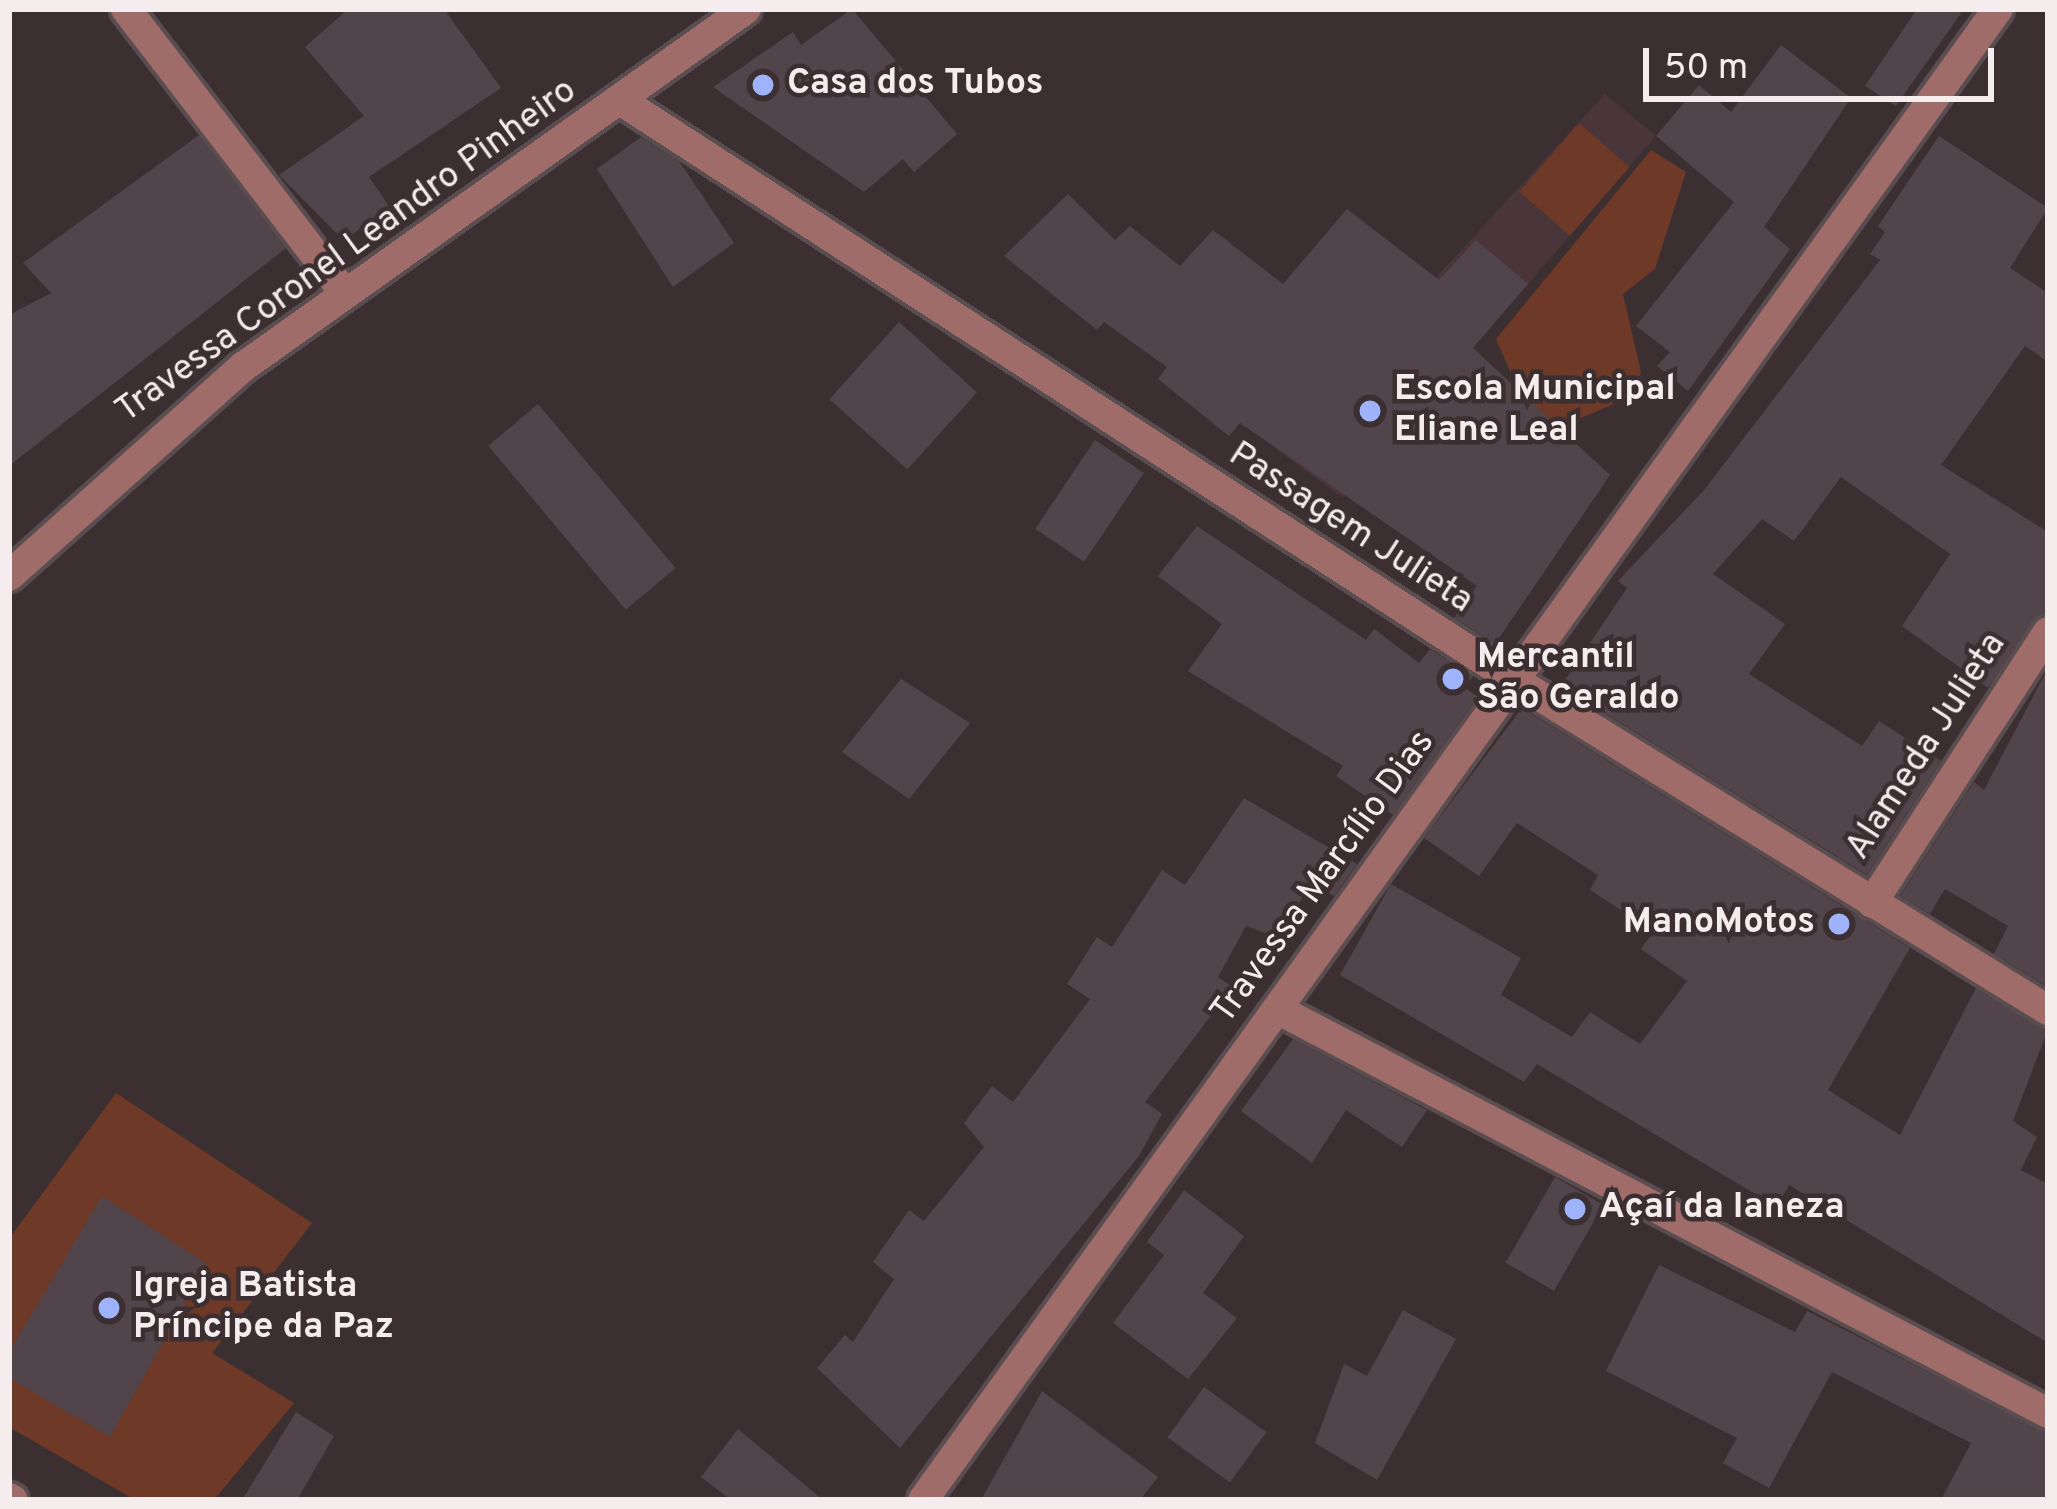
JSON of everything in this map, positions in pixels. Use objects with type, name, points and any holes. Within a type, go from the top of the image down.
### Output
[{"type":"street","points":[[126,9],[345,292]]},
{"type":"street","name":"Travessa Coronel Leandro Pinheiro","points":[[9,576],[161,434],[345,292],[746,9]]},
{"type":"street","name":"Travessa Marcílio Dias","points":[[923,1500],[1998,9]]},
{"type":"street","name":"Passagem Julieta","points":[[620,100],[1514,680],[2048,1010]]},
{"type":"street","name":"Alameda Julieta","points":[[1872,903],[2048,632]]},
{"type":"street","points":[[1279,1010],[2048,1413]]},
{"type":"shaded area","points":[[1605,94],[1656,136],[1343,498],[1277,450]]},
{"type":"shaded area","points":[[1579,123],[1630,167],[1570,236],[1519,192]]},
{"type":"shaded area","points":[[1651,150],[1686,172],[1655,269],[1623,294],[1641,372],[1633,396],[1550,431],[1529,415],[1496,339]]},
{"type":"shaded area","points":[[116,1093],[312,1223],[212,1353],[294,1403],[214,1500],[135,1500],[9,1427],[9,1239]]},
{"type":"building","points":[[348,9],[444,9],[501,88],[369,177],[389,206],[344,241],[279,175],[364,116],[305,47]]},
{"type":"building","points":[[852,9],[957,134],[914,172],[903,159],[864,192],[713,87],[793,32],[801,45]]},
{"type":"building","points":[[1917,9],[1964,9],[1896,106],[1865,86]]},
{"type":"building","points":[[1781,45],[1851,98],[1764,227],[1790,249],[1688,391],[1657,366],[1670,352],[1636,326],[1734,202],[1656,136],[1699,85],[1731,112]]},
{"type":"building","points":[[199,135],[286,248],[9,466],[9,315],[51,293],[23,263]]},
{"type":"building","points":[[1939,136],[2048,208],[2010,268],[2048,293],[2048,362],[2025,346],[1941,465],[2048,532],[2048,613],[1988,688],[1902,626],[1950,554],[1841,477],[1794,541],[1762,519],[1713,574],[1785,624],[1749,674],[1862,746],[1879,721],[1941,761],[1867,875],[1561,686],[1627,588],[1618,581],[1704,490],[1880,260],[1870,254],[1885,232],[1878,226]]},
{"type":"building","points":[[641,137],[679,161],[734,243],[673,287],[597,169]]},
{"type":"building","points":[[1068,194],[1115,240],[1130,226],[1180,266],[1213,230],[1283,284],[1347,209],[1439,280],[1476,240],[1528,284],[1473,348],[1610,475],[1495,644],[1454,618],[1477,586],[1240,423],[1229,436],[1158,379],[1167,367],[1104,322],[1097,330],[1004,256]]},
{"type":"building","points":[[899,322],[977,392],[907,470],[829,399]]},
{"type":"building","points":[[538,404],[676,568],[626,610],[488,446]]},
{"type":"building","points":[[1095,440],[1144,473],[1084,562],[1035,529]]},
{"type":"building","points":[[1197,526],[1366,640],[1374,629],[1419,663],[1430,649],[1473,676],[1465,688],[1478,697],[1393,815],[1336,776],[1343,766],[1188,671],[1222,624],[1158,576]]},
{"type":"building","points":[[2048,668],[2048,987],[1994,954],[2008,926],[1945,889],[1930,914],[1900,896],[1974,782],[1984,790]]},
{"type":"building","points":[[901,679],[970,723],[909,799],[842,752]]},
{"type":"building","points":[[1522,708],[1910,948],[1828,1090],[1900,1135],[1976,988],[2048,1029],[2013,1121],[2037,1137],[2021,1170],[2048,1184],[2048,1343],[1789,1185],[1777,1207],[1537,1064],[1524,1082],[1340,975],[1391,884],[1521,958],[1501,995],[1572,1037],[1590,1012],[1640,1044],[1687,981],[1641,949],[1654,931],[1590,890],[1598,875],[1517,823],[1479,876],[1424,838]]},
{"type":"building","points":[[1244,798],[1357,864],[1334,896],[1312,883],[1277,937],[1246,926],[1218,977],[1233,987],[1145,1102],[1162,1114],[1139,1156],[900,1448],[817,1368],[845,1335],[853,1342],[894,1279],[873,1262],[909,1210],[924,1221],[984,1147],[964,1123],[992,1086],[1013,1102],[1090,999],[1067,984],[1097,937],[1112,947],[1162,870],[1185,885]]},
{"type":"building","points":[[1293,1039],[1427,1110],[1402,1147],[1346,1110],[1312,1163],[1241,1111]]},
{"type":"building","points":[[1555,1177],[1603,1205],[1554,1291],[1506,1263]]},
{"type":"building","points":[[1184,1190],[1244,1236],[1203,1293],[1237,1318],[1188,1379],[1113,1323],[1164,1255],[1147,1242]]},
{"type":"building","name":"Igreja Batista Príncipe da Paz","points":[[102,1196],[207,1264],[110,1437],[9,1378],[9,1352]]},
{"type":"building","points":[[1659,1265],[1795,1332],[1807,1311],[2048,1432],[2048,1500],[1941,1500],[1971,1443],[1832,1372],[1769,1488],[1723,1463],[1737,1438],[1606,1371]]},
{"type":"building","points":[[1403,1310],[1456,1339],[1377,1480],[1315,1443],[1344,1364],[1367,1376]]},
{"type":"building","points":[[1204,1387],[1266,1432],[1230,1482],[1168,1437]]},
{"type":"building","points":[[1042,1391],[1158,1477],[1140,1500],[981,1500]]},
{"type":"building","points":[[296,1412],[334,1436],[297,1500],[242,1500]]},
{"type":"building","points":[[738,1429],[823,1500],[731,1500],[701,1477]]},
{"type":"place","name":"Casa dos Tubos","points":[[763,85]]},
{"type":"place","name":"Escola Municipal Eliane Leal","points":[[1370,411]]},
{"type":"place","name":"Mercantil São Geraldo","points":[[1453,679]]},
{"type":"place","name":"ManoMotos","points":[[1839,924]]},
{"type":"place","name":"Açaí da Ianeza","points":[[1575,1209]]},
{"type":"place","name":"Igreja Batista Príncipe da Paz","points":[[109,1308]]}]
